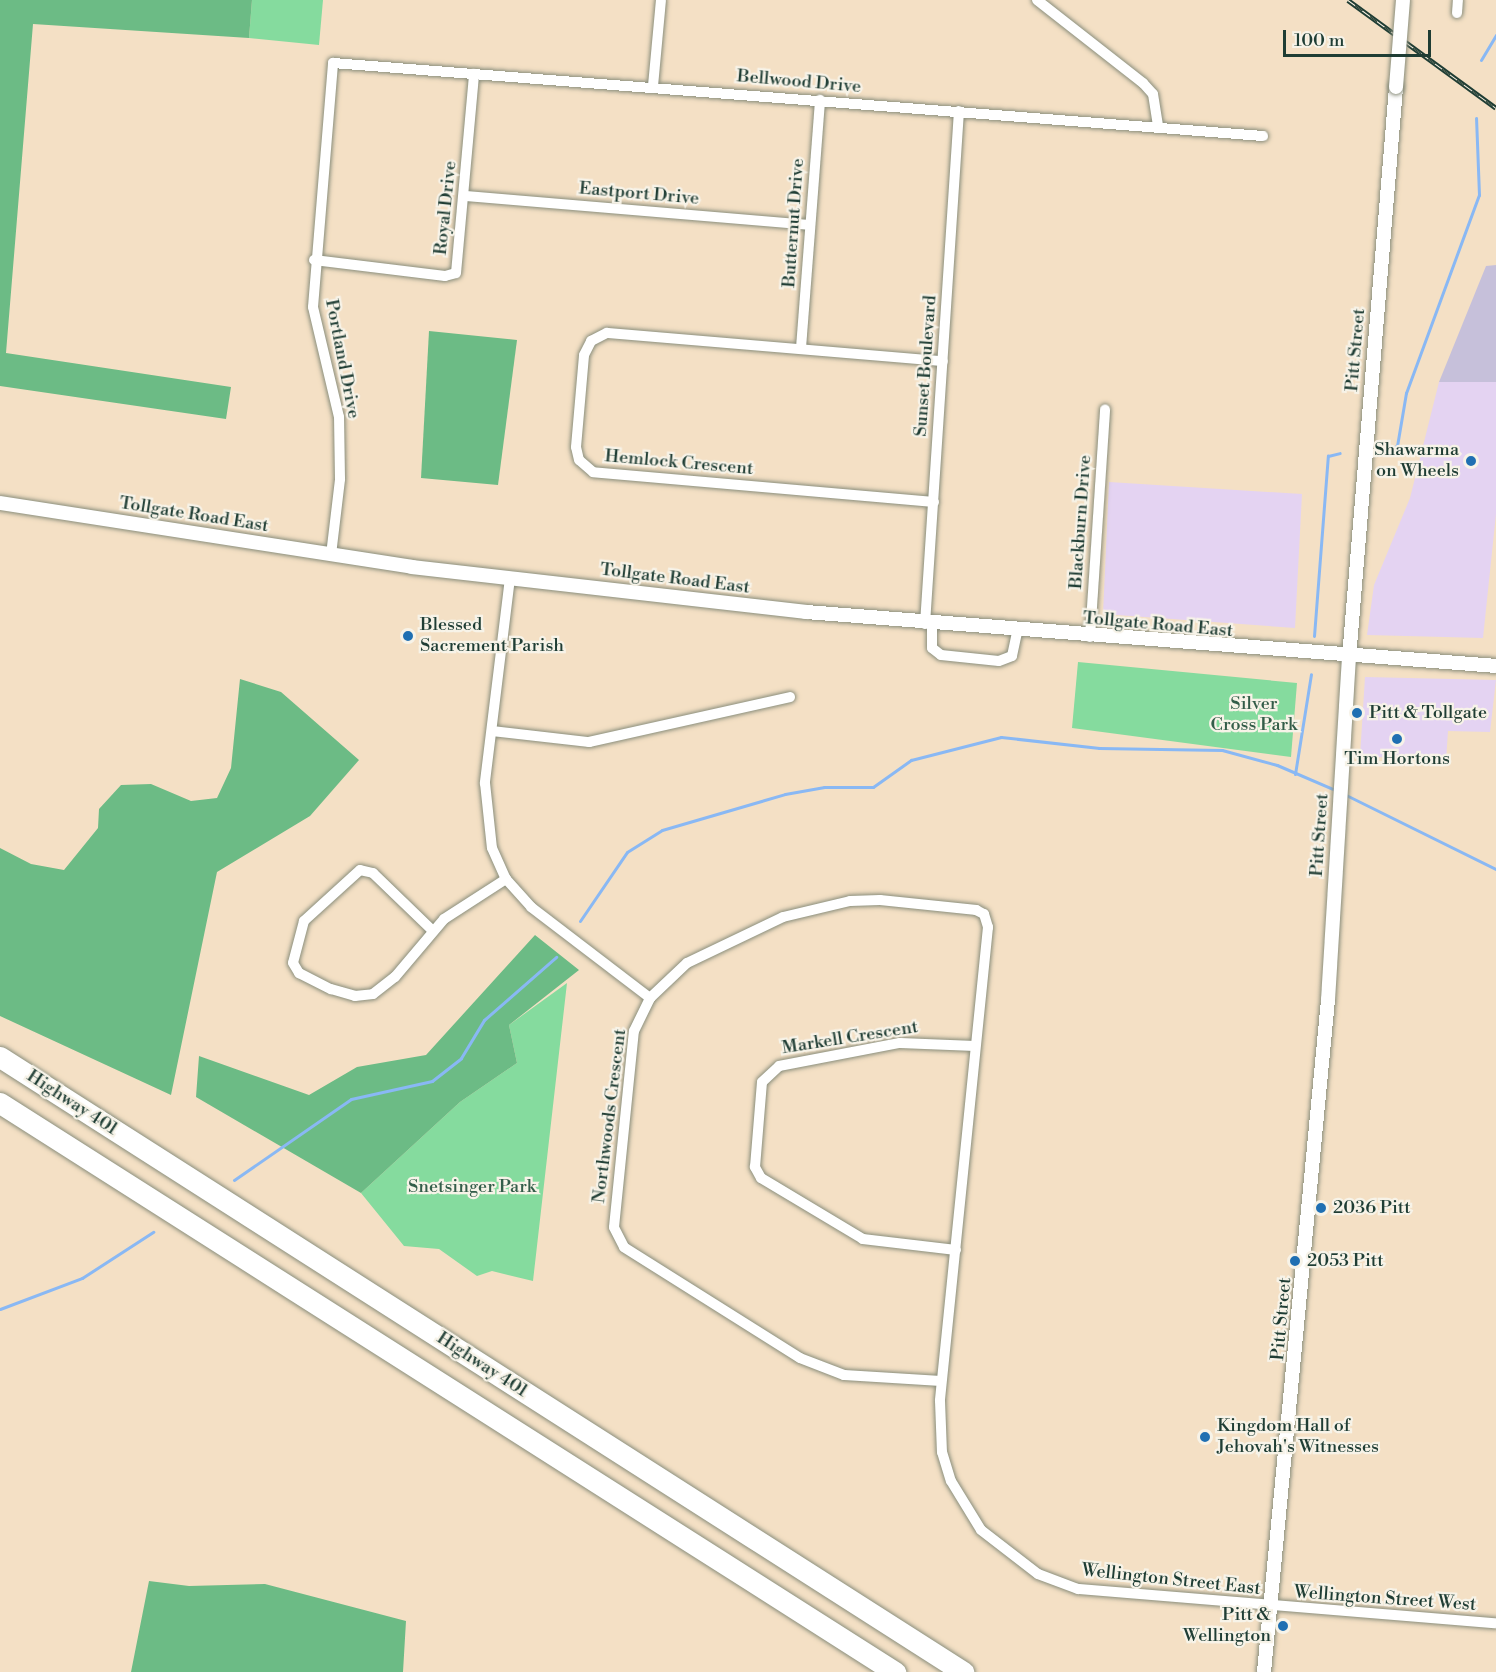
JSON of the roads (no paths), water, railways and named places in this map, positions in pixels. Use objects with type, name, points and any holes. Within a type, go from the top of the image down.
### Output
[{"type":"highway","points":[[0,1047],[37,1081]]},
{"type":"highway","name":"Highway 401","points":[[0,1057],[963,1672]]},
{"type":"highway","name":"Highway 401","points":[[0,1103],[895,1672]]},
{"type":"highway","points":[[0,1113],[39,1129]]},
{"type":"street","points":[[653,86],[661,0]]},
{"type":"street","points":[[1036,0],[1143,83],[1153,94],[1158,127]]},
{"type":"street","name":"Pitt Street","points":[[1264,1672],[1328,1000],[1349,658],[1403,0]]},
{"type":"street","points":[[1456,13],[1458,0]]},
{"type":"street","name":"Bellwood Drive","points":[[333,63],[653,86],[1263,136]]},
{"type":"street","name":"Portland Drive","points":[[332,555],[340,479],[339,417],[313,307],[314,260],[333,63]]},
{"type":"street","name":"Royal Drive","points":[[314,260],[446,276],[456,273],[465,196],[474,74]]},
{"type":"street","name":"Butternut Drive","points":[[801,348],[820,100]]},
{"type":"street","name":"Sunset Boulevard","points":[[959,111],[933,502],[928,624],[932,648],[941,655],[999,661],[1012,656],[1017,632]]},
{"type":"street","name":"Eastport Drive","points":[[465,196],[810,225]]},
{"type":"street","name":"Hemlock Crescent","points":[[933,502],[593,472],[579,460],[584,355],[598,336],[613,332],[943,361]]},
{"type":"street","name":"Blackburn Drive","points":[[1090,637],[1105,409]]},
{"type":"street","name":"Tollgate Road East","points":[[0,503],[332,555],[510,578],[928,624],[1349,658],[1496,666]]},
{"type":"street","points":[[510,578],[483,809],[506,879],[531,907],[650,998]]},
{"type":"street","points":[[492,731],[589,742],[790,697]]},
{"type":"street","points":[[433,931],[372,872],[360,870],[304,921],[293,963],[298,972],[331,988],[371,995],[390,982],[433,931],[506,879]]},
{"type":"street","name":"Northwoods Crescent","points":[[941,1381],[844,1375],[800,1358],[624,1246],[614,1227],[619,1152],[634,1031],[650,998],[694,959],[783,917],[866,900],[984,914],[988,927],[975,1046]]},
{"type":"street","name":"Markell Crescent","points":[[956,1250],[863,1239],[761,1178],[755,1167],[761,1093],[765,1075],[779,1066],[913,1041],[975,1046]]},
{"type":"street","points":[[956,1250],[975,1046]]},
{"type":"street","name":"Wellington Street East","points":[[956,1250],[941,1381],[942,1452],[951,1480],[964,1506],[1002,1551],[1038,1575],[1078,1589],[1271,1606]]},
{"type":"street","name":"Wellington Street West","points":[[1271,1606],[1496,1623]]},
{"type":"waterway","points":[[1481,60],[1496,35]]},
{"type":"waterway","points":[[1379,455],[1397,446],[1406,393],[1479,195],[1476,118]]},
{"type":"waterway","points":[[1314,636],[1328,456],[1340,453]]},
{"type":"waterway","points":[[1295,774],[1311,674]]},
{"type":"waterway","points":[[580,921],[627,852],[662,830],[785,794],[824,787],[873,787],[911,760],[1001,737],[1099,748],[1222,750],[1277,765],[1335,790]]},
{"type":"waterway","points":[[1344,794],[1496,869]]},
{"type":"waterway","points":[[234,1180],[351,1099],[432,1081],[461,1058],[484,1020],[556,957]]},
{"type":"waterway","points":[[0,1309],[82,1278],[153,1232]]},
{"type":"railway","points":[[1348,0],[1496,108]]},
{"type":"place","name":"Shawarma on Wheels","points":[[1471,461]]},
{"type":"place","name":"Blessed Sacrement Parish","points":[[408,636]]},
{"type":"place","name":"Pitt & Tollgate","points":[[1357,713]]},
{"type":"place","name":"Tim Hortons","points":[[1397,739]]},
{"type":"place","name":"2036 Pitt","points":[[1321,1208]]},
{"type":"place","name":"2053 Pitt","points":[[1295,1261]]},
{"type":"place","name":"Kingdom Hall of Jehovah's Witnesses","points":[[1205,1437]]},
{"type":"place","name":"Pitt & Wellington","points":[[1283,1626]]},
{"type":"park label","name":"Silver Cross Park","points":[[1254,715]]},
{"type":"park label","name":"Snetsinger Park","points":[[472,1187]]}]
